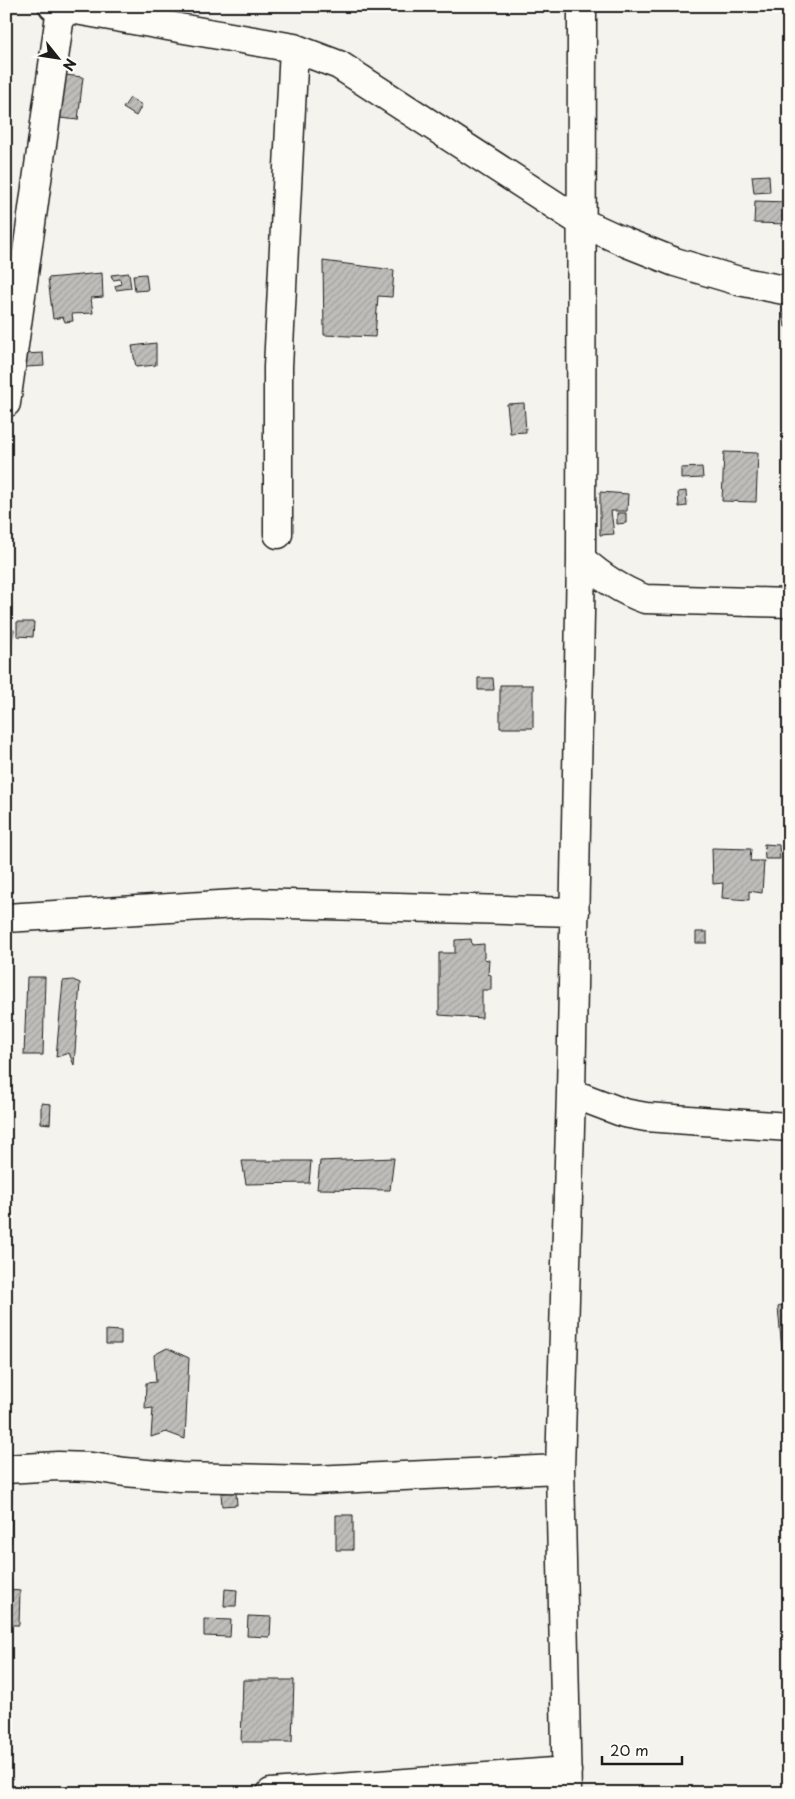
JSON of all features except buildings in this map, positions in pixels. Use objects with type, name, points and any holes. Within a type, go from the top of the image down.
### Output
[{"type":"street","points":[[271,1793],[567,1782],[560,1469],[571,1093],[581,560],[582,6]]},
{"type":"street","points":[[6,403],[10,350],[57,7],[294,48],[340,65],[581,222],[675,262],[739,281],[789,291]]},
{"type":"street","points":[[278,534],[278,367],[294,48]]},
{"type":"street","points":[[581,560],[611,583],[628,593],[645,599],[789,603]]},
{"type":"street","points":[[6,918],[252,903],[575,912]]},
{"type":"street","points":[[571,1093],[624,1113],[646,1117],[789,1127]]},
{"type":"street","points":[[6,1469],[58,1466],[92,1467],[180,1477],[313,1480],[560,1469]]}]
